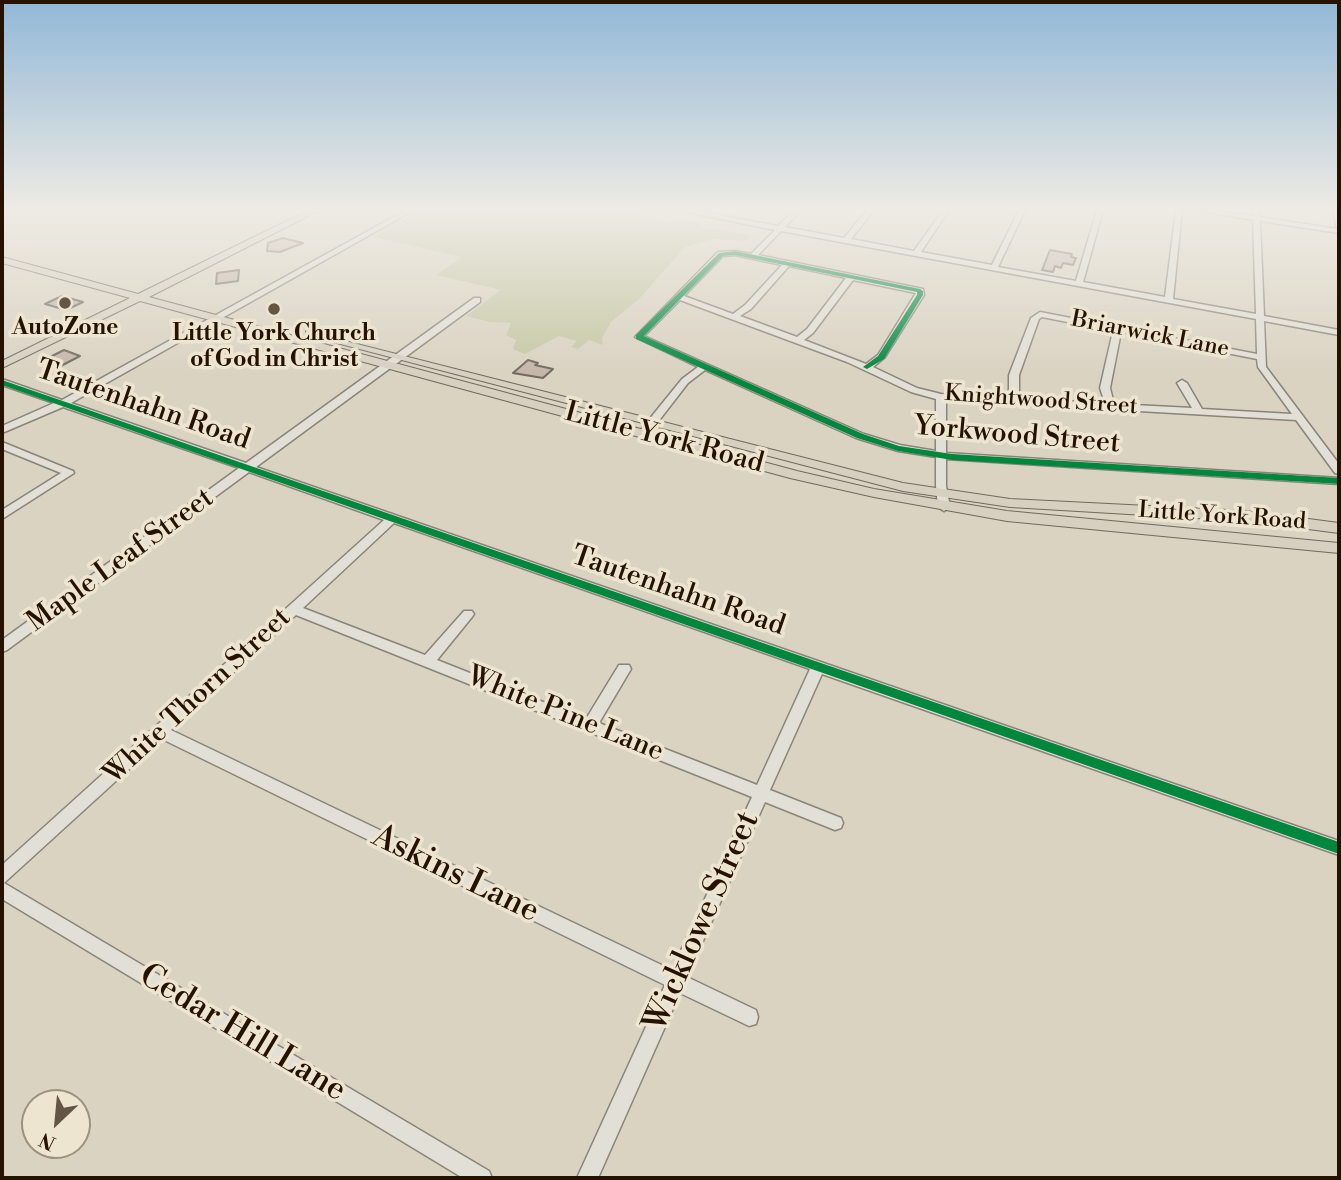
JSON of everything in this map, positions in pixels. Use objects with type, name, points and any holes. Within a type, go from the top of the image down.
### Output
[{"type":"main road","name":"Little York Road","points":[[22,265],[143,292]]},
{"type":"main road","name":"Little York Road","points":[[59,265],[388,365],[757,465],[833,477],[1007,516],[1339,548]]},
{"type":"main road","points":[[2,366],[197,265]]},
{"type":"main road","points":[[56,274],[70,268]]},
{"type":"main road","points":[[2,357],[143,292]]},
{"type":"main road","name":"Little York Road","points":[[223,315],[401,356],[766,452],[833,477]]},
{"type":"main road","points":[[484,391],[496,381]]},
{"type":"main road","points":[[510,398],[520,388]]},
{"type":"main road","points":[[757,465],[766,452]]},
{"type":"main road","name":"Little York Road","points":[[942,501],[1248,516],[1339,528]]},
{"type":"street","points":[[2,430],[63,403],[312,265]]},
{"type":"street","points":[[643,330],[712,265]]},
{"type":"street","points":[[736,316],[748,307],[786,265]]},
{"type":"street","points":[[798,265],[920,291],[881,358],[867,367]]},
{"type":"street","points":[[978,265],[1339,332]]},
{"type":"street","points":[[1079,284],[1084,265]]},
{"type":"street","points":[[1169,300],[1173,265]]},
{"type":"street","points":[[1257,265],[1260,357],[1265,375],[1339,471]]},
{"type":"street","points":[[799,340],[810,331],[852,276]]},
{"type":"street","name":"Knightwood Street","points":[[678,296],[867,367],[914,390],[940,397],[1296,417]]},
{"type":"street","name":"Maple Leaf Street","points":[[2,647],[477,300]]},
{"type":"street","points":[[1014,401],[1014,375],[1035,318],[1040,314]]},
{"type":"street","name":"Briarwick Lane","points":[[1040,314],[1260,357]]},
{"type":"street","points":[[1110,406],[1105,388],[1118,329]]},
{"type":"street","name":"Yorkwood Street","points":[[643,330],[639,337],[648,342],[860,436],[898,448],[940,456],[1339,481]]},
{"type":"street","points":[[643,433],[685,381],[704,366]]},
{"type":"street","name":"Tautenhahn Road","points":[[2,382],[1339,848]]},
{"type":"street","points":[[1182,383],[1198,411]]},
{"type":"street","points":[[940,397],[942,501]]},
{"type":"street","points":[[2,445],[68,473],[2,514]]},
{"type":"street","name":"White Thorn Street","points":[[2,876],[394,517]]},
{"type":"street","name":"White Pine Lane","points":[[294,610],[428,660],[835,823]]},
{"type":"street","points":[[428,660],[468,614]]},
{"type":"street","name":"Wicklowe Street","points":[[587,1178],[819,665]]},
{"type":"street","points":[[590,725],[624,669]]},
{"type":"street","name":"Askins Lane","points":[[162,732],[749,1017]]},
{"type":"street","name":"Cedar Hill Lane","points":[[2,890],[482,1178]]},
{"type":"green space","points":[[450,265],[669,265],[639,299],[611,322],[602,338],[603,345],[589,340],[578,349],[571,347],[577,341],[559,336],[525,354],[513,349],[516,340],[506,335],[511,323],[490,322],[466,316],[501,290],[436,275]]},
{"type":"building","points":[[1044,265],[1062,265],[1061,268],[1055,266],[1053,272],[1042,270]]},
{"type":"building","points":[[239,270],[238,281],[216,284],[217,273]]},
{"type":"building","name":"AutoZone","points":[[62,296],[83,302],[66,310],[45,304]]},
{"type":"building","points":[[64,350],[80,356],[57,368],[40,362]]},
{"type":"building","points":[[528,360],[538,363],[535,365],[553,369],[543,378],[513,373]]},
{"type":"cycle path","points":[[710,265],[639,337],[860,436],[898,448],[952,457],[1339,481]]},
{"type":"cycle path","points":[[794,265],[920,291],[881,357],[867,367]]},
{"type":"cycle path","points":[[2,382],[1339,848]]},
{"type":"place","name":"AutoZone","points":[[65,303]]},
{"type":"place","name":"Little York Church of God in Christ","points":[[274,309]]}]
